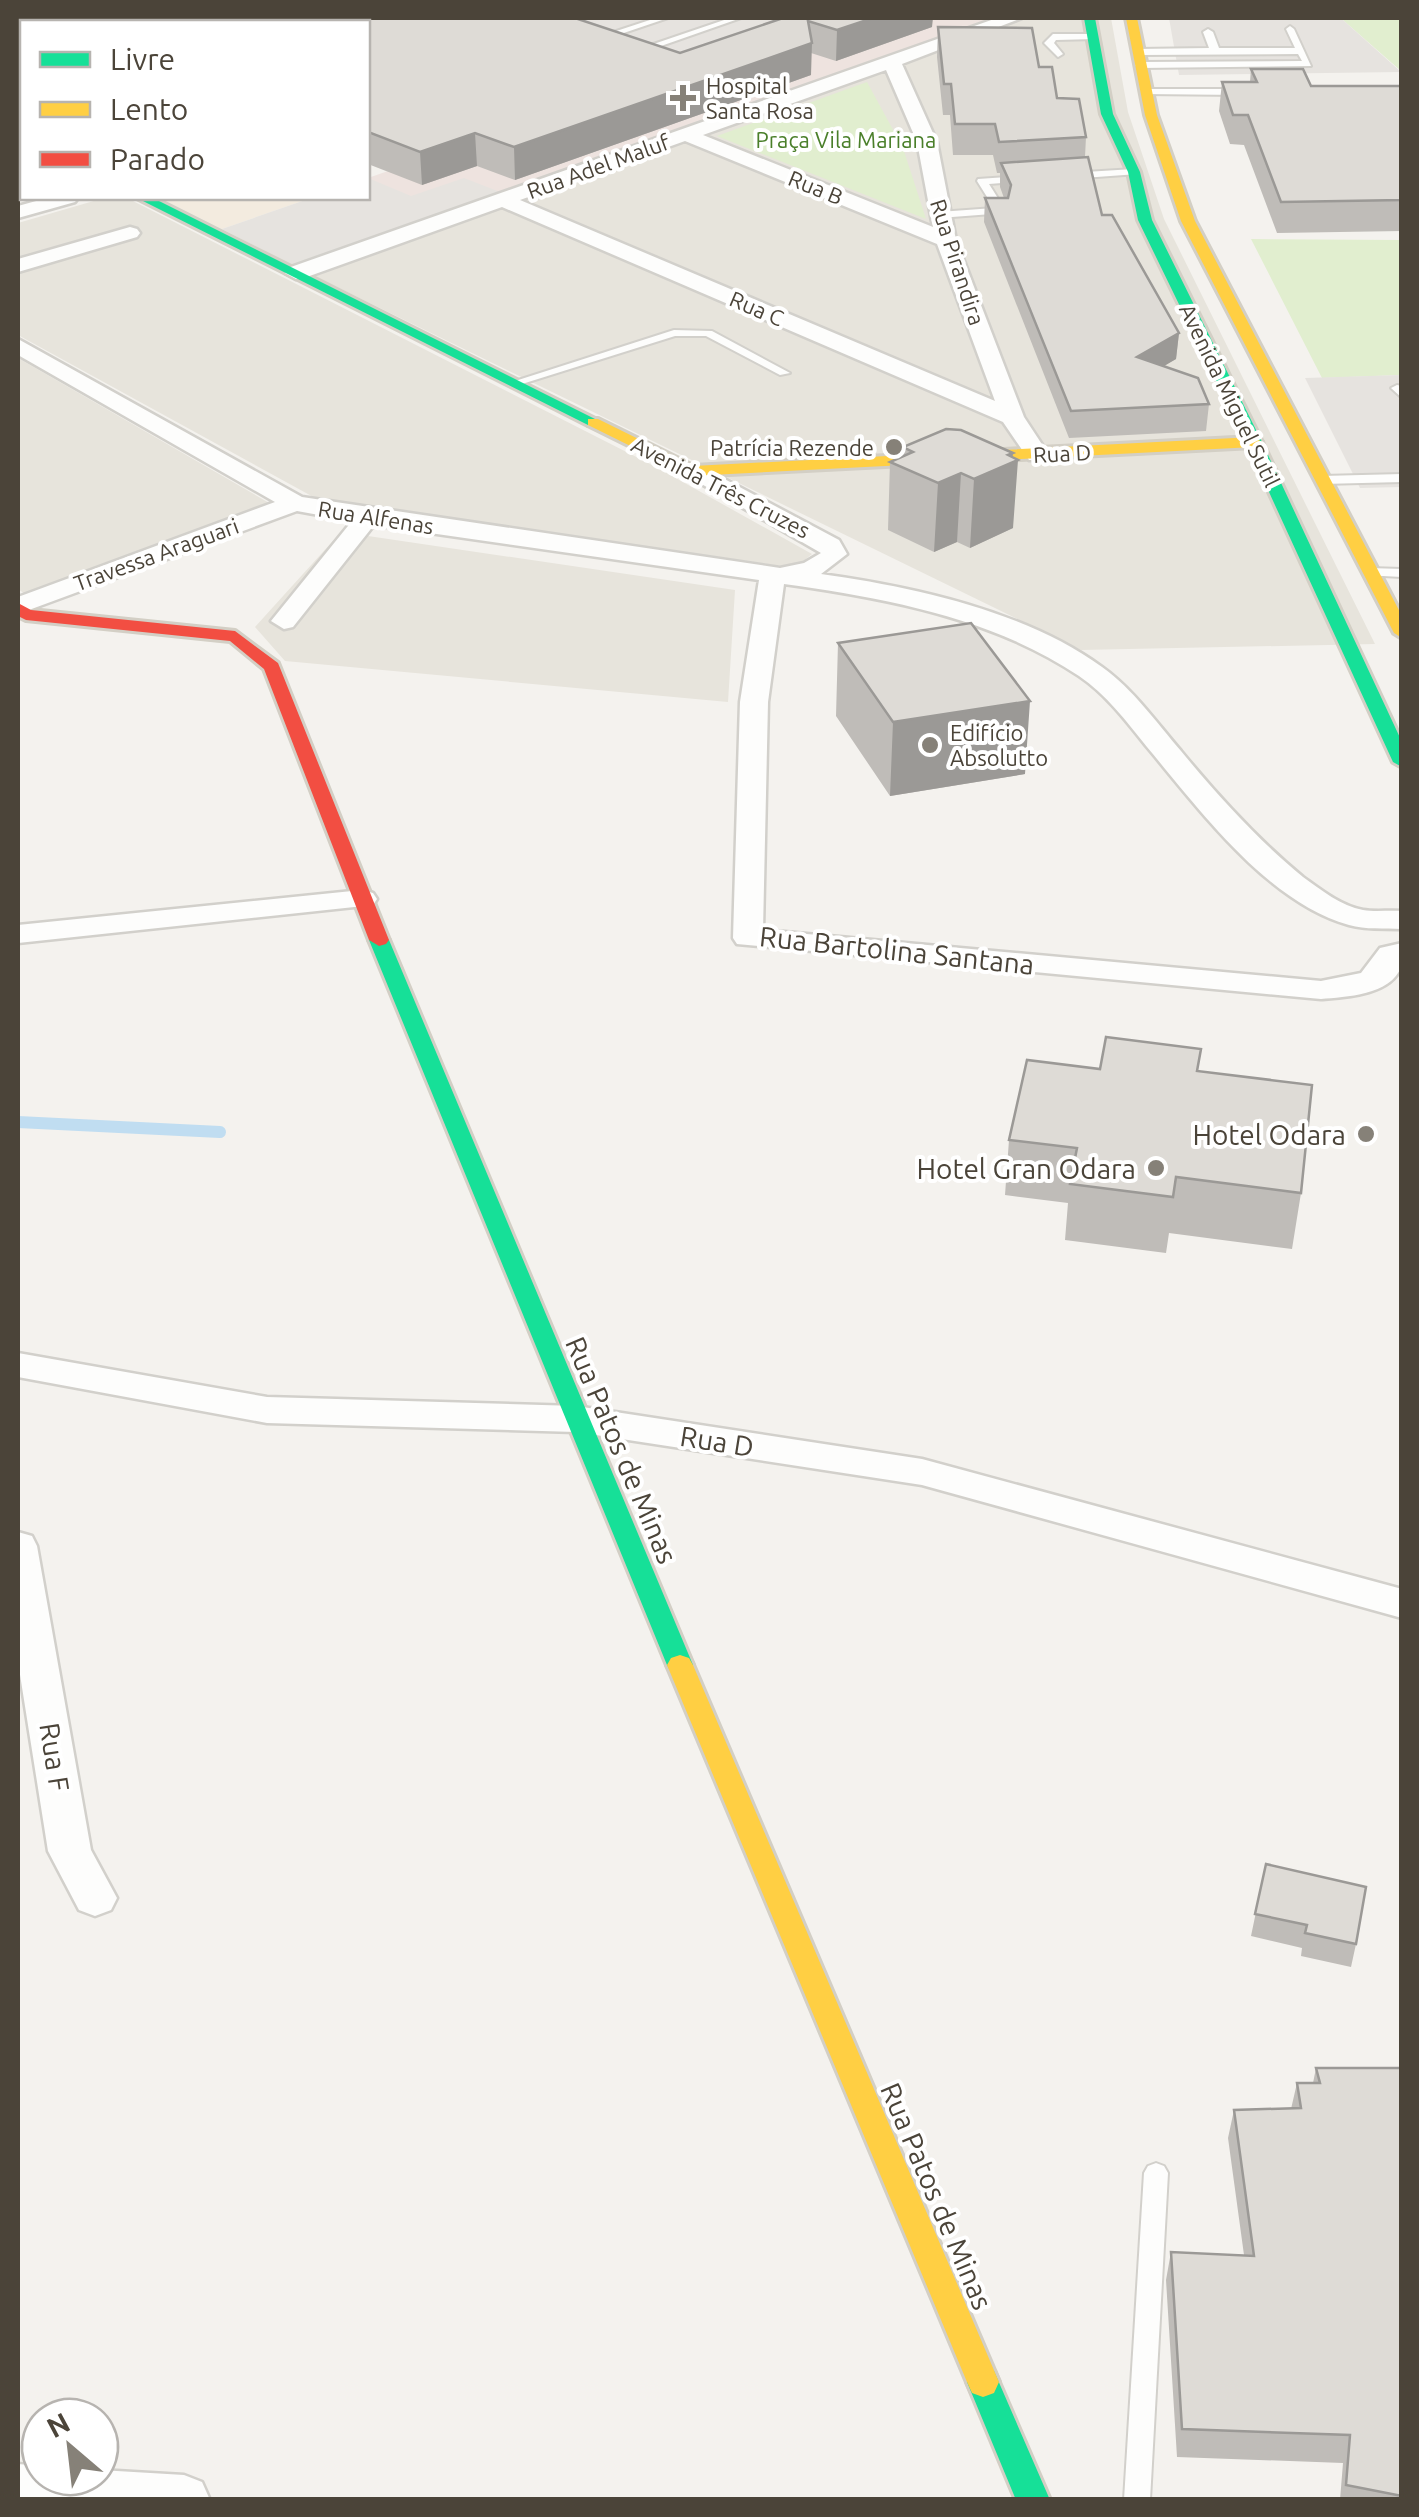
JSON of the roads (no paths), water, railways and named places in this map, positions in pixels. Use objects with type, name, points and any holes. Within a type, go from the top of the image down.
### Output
[{"type":"main road","name":"Avenida Miguel Sutil","points":[[1130,18],[1146,94],[1188,221],[1402,633]]},
{"type":"main road","name":"Avenida Miguel Sutil","points":[[1091,27],[1107,114],[1134,172],[1146,220],[1402,762]]},
{"type":"main road","name":"Avenida Três Cruzes","points":[[148,200],[690,471]]},
{"type":"main road","name":"Rua D","points":[[690,471],[1254,442]]},
{"type":"main road","name":"Rua Patos de Minas","points":[[20,614],[235,636],[272,667],[362,898],[576,1419],[1034,2500]]},
{"type":"street","name":"Rua Adel Maluf","points":[[296,273],[892,63],[972,40],[1013,18]]},
{"type":"street","name":"Rua Pirandira","points":[[892,63],[926,142],[946,240],[1012,417],[1037,455]]},
{"type":"street","name":"Rua B","points":[[686,135],[946,240]]},
{"type":"street","points":[[18,212],[61,200]]},
{"type":"street","name":"Rua C","points":[[503,200],[1012,417]]},
{"type":"street","points":[[18,266],[130,233]]},
{"type":"street","name":"Rua Alfenas","points":[[18,346],[295,503],[773,575]]},
{"type":"street","name":"Avenida Três Cruzes","points":[[690,471],[820,537],[834,554],[816,569],[773,575]]},
{"type":"street","name":"Travessa Araguari","points":[[20,614],[295,503]]},
{"type":"street","points":[[284,620],[368,517]]},
{"type":"street","name":"Avenida Três Cruzes","points":[[773,575],[910,598],[1049,648],[1091,672],[1132,712],[1224,822],[1310,895],[1354,918],[1402,920]]},
{"type":"street","name":"Rua Bartolina Santana","points":[[773,575],[754,702],[748,938],[1321,990],[1360,987],[1396,954],[1354,918]]},
{"type":"street","points":[[18,934],[362,898]]},
{"type":"street","name":"Rua D","points":[[18,1364],[268,1410],[576,1419],[922,1472],[1402,1604]]},
{"type":"street","name":"Rua F","points":[[18,1546],[70,1851],[94,1898]]},
{"type":"street","points":[[18,2489],[184,2500]]},
{"type":"lane","points":[[600,38],[664,18]]},
{"type":"lane","points":[[586,34],[639,51],[737,18]]},
{"type":"lane","points":[[1058,54],[1049,42],[1053,37],[1091,27]]},
{"type":"lane","points":[[1139,58],[1308,64],[1290,28]]},
{"type":"lane","points":[[1208,32],[1216,52]]},
{"type":"lane","points":[[1139,58],[1301,51]]},
{"type":"lane","points":[[1146,94],[1260,92]]},
{"type":"lane","points":[[1146,94],[1232,95],[1234,104]]},
{"type":"lane","points":[[1051,177],[1134,172]]},
{"type":"lane","points":[[939,215],[1001,211],[982,181],[1036,178]]},
{"type":"lane","points":[[518,382],[674,333],[708,333],[784,373]]},
{"type":"lane","points":[[1322,480],[1402,478]]},
{"type":"lane","points":[[1369,572],[1402,574]]},
{"type":"lane","points":[[1137,2500],[1156,2173]]},
{"type":"waterway","points":[[18,1122],[220,1132]]},
{"type":"place","name":"Hospital Santa Rosa","points":[[683,98]]},
{"type":"place","name":"Patrícia Rezende","points":[[894,447]]},
{"type":"place","name":"Edifício Absolutto","points":[[930,745]]},
{"type":"place","name":"Hotel Odara","points":[[1366,1134]]},
{"type":"place","name":"Hotel Gran Odara","points":[[1156,1168]]},
{"type":"park label","name":"Praça Vila Mariana","points":[[846,139]]}]
